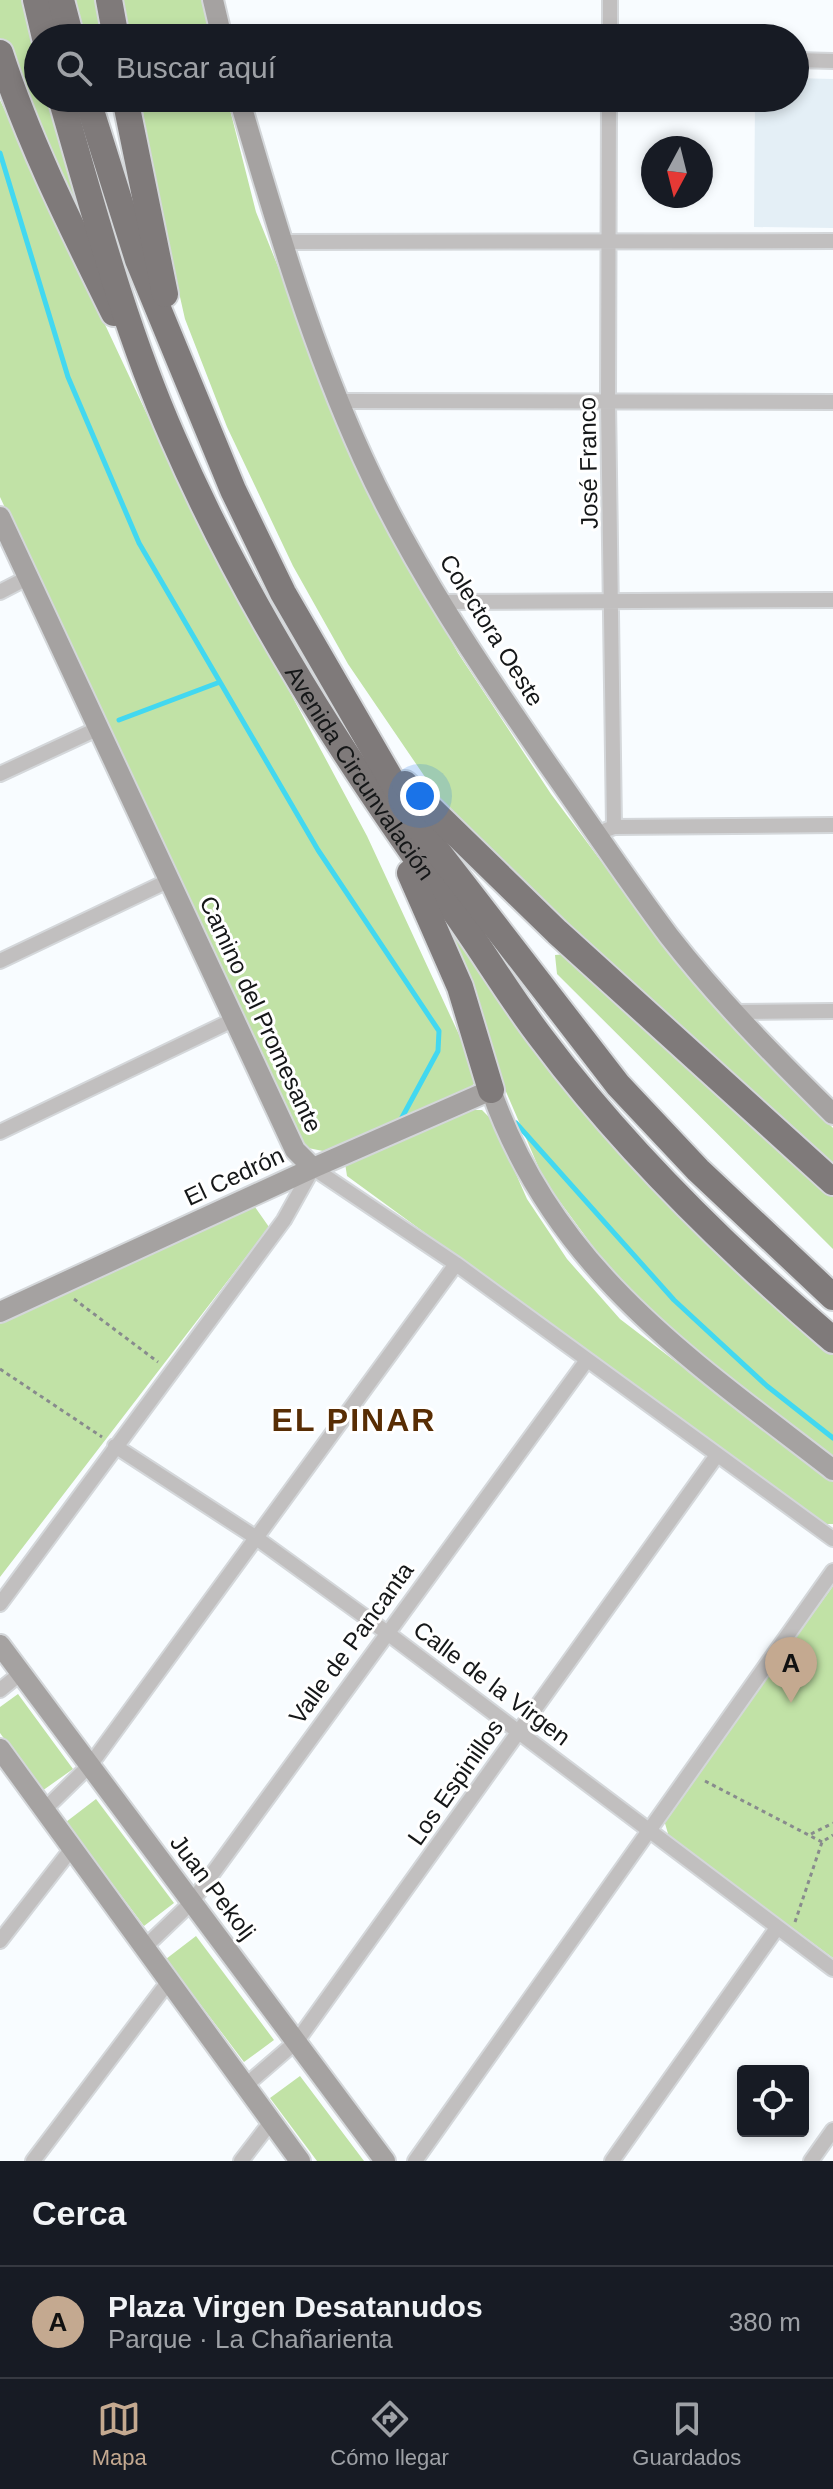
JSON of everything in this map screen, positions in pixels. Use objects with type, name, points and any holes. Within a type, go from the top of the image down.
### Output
[{"type":"highway","points":[[36,0],[42,24]]},
{"type":"highway","points":[[61,0],[67,24]]},
{"type":"highway","points":[[109,0],[113,24]]},
{"type":"highway","points":[[0,53],[16,102],[65,215],[151,385]]},
{"type":"highway","name":"Avenida Circunvalación","points":[[65,112],[151,385],[217,537],[340,748],[542,1040],[581,1088],[643,1159],[749,1266],[833,1340]]},
{"type":"highway","name":"Avenida Circunvalación","points":[[91,112],[138,260],[233,490],[283,593],[418,826],[618,1085],[698,1170],[833,1297]]},
{"type":"highway","points":[[127,112],[181,368]]},
{"type":"highway","points":[[371,746],[479,859],[833,1182]]},
{"type":"highway","points":[[340,748],[419,889],[440,936],[460,987],[491,1090]]},
{"type":"street","points":[[213,0],[219,24]]},
{"type":"street","points":[[610,0],[610,24]]},
{"type":"street","points":[[809,60],[833,61]]},
{"type":"street","name":"Colectora Oeste","points":[[243,112],[297,291],[340,401],[364,459],[442,602],[485,674],[606,830],[670,937],[735,1012],[833,1114]]},
{"type":"street","name":"José Franco","points":[[606,830],[614,602],[608,402],[609,112]]},
{"type":"street","points":[[282,242],[833,241]]},
{"type":"street","points":[[340,401],[833,402]]},
{"type":"street","name":"Camino del Promesante","points":[[0,517],[295,1150],[313,1168],[456,1264],[833,1539]]},
{"type":"street","points":[[0,592],[27,578]]},
{"type":"street","points":[[442,602],[833,600]]},
{"type":"street","points":[[0,774],[99,728]]},
{"type":"street","points":[[606,830],[833,825]]},
{"type":"street","points":[[0,961],[170,880]]},
{"type":"street","points":[[735,1012],[833,1011]]},
{"type":"street","points":[[0,1132],[235,1019]]},
{"type":"street","points":[[491,1090],[501,1118],[543,1198],[576,1246],[621,1299],[718,1383],[833,1470]]},
{"type":"street","name":"El Cedrón","points":[[0,1312],[491,1090]]},
{"type":"street","points":[[0,1604],[291,1210],[313,1168]]},
{"type":"street","points":[[45,1809],[91,1764],[456,1264]]},
{"type":"street","name":"Valle de Pancanta","points":[[146,1946],[191,1903],[587,1360]]},
{"type":"street","name":"Calle de la Virgen","points":[[115,1446],[255,1537],[386,1632],[833,1969]]},
{"type":"street","name":"Los Espinillos","points":[[245,2086],[297,2041],[717,1455]]},
{"type":"street","points":[[415,2161],[833,1571]]},
{"type":"street","name":"Juan Pekolj","points":[[0,1645],[385,2161]]},
{"type":"street","points":[[0,1690],[21,1673]]},
{"type":"street","points":[[0,1749],[300,2161]]},
{"type":"street","points":[[0,1941],[73,1847]]},
{"type":"street","points":[[612,2161],[783,1932]]},
{"type":"street","points":[[33,2161],[169,1981]]},
{"type":"street","points":[[241,2161],[271,2122]]},
{"type":"street","points":[[811,2161],[833,2130]]},
{"type":"path","points":[[56,1286],[171,1371]]},
{"type":"path","points":[[0,1369],[115,1446]]},
{"type":"path","points":[[701,1779],[822,1842]]},
{"type":"path","points":[[809,1835],[833,1823]]},
{"type":"path","points":[[783,1932],[822,1842],[833,1835]]},
{"type":"shaded area","points":[[809,78],[833,79],[833,228],[754,227],[755,112],[809,112]]},
{"type":"green space","points":[[0,0],[22,0],[28,24],[24,24],[24,110],[19,99],[0,38]]},
{"type":"green space","points":[[73,0],[101,0],[105,24],[78,24]]},
{"type":"green space","points":[[122,0],[203,0],[209,24],[127,24]]},
{"type":"green space","points":[[0,100],[188,502],[367,836],[474,1067],[475,1083],[468,1089],[323,1151],[308,1148],[302,1140],[0,497]]},
{"type":"green space","points":[[25,112],[53,112],[91,231],[85,239]]},
{"type":"green space","points":[[143,112],[231,112],[256,212],[367,488],[458,653],[551,794],[654,932],[763,1056],[833,1128],[833,1164],[475,838],[440,799],[348,664],[293,566],[227,427],[185,319],[152,173]]},
{"type":"green space","points":[[425,882],[724,1258],[833,1355],[833,1458],[720,1373],[630,1297],[544,1180],[498,1073]]},
{"type":"green space","points":[[568,954],[833,1190],[833,1249],[557,974],[555,955]]},
{"type":"green space","points":[[467,1110],[482,1110],[492,1120],[527,1199],[567,1259],[620,1319],[833,1482],[833,1524],[824,1524],[347,1176],[345,1163]]},
{"type":"green space","points":[[255,1207],[269,1227],[0,1577],[0,1324]]},
{"type":"green space","points":[[833,1586],[833,1958],[669,1837],[664,1820]]},
{"type":"green space","points":[[18,1694],[73,1769],[42,1791],[0,1733],[0,1707]]},
{"type":"green space","points":[[96,1799],[174,1903],[144,1926],[66,1822]]},
{"type":"green space","points":[[196,1936],[274,2040],[244,2062],[166,1959]]},
{"type":"green space","points":[[300,2076],[364,2161],[317,2161],[270,2098]]},
{"type":"waterway","points":[[0,153],[68,377],[139,543],[318,850],[439,1031],[438,1051],[399,1123]]},
{"type":"waterway","points":[[119,720],[220,682]]},
{"type":"waterway","points":[[516,1123],[674,1300],[767,1386],[833,1438]]},
{"type":"place","name":"Plaza Virgen Desatanudos","points":[[791,1703]]},
{"type":"district","name":"EL PINAR","points":[[354,1420]]}]
